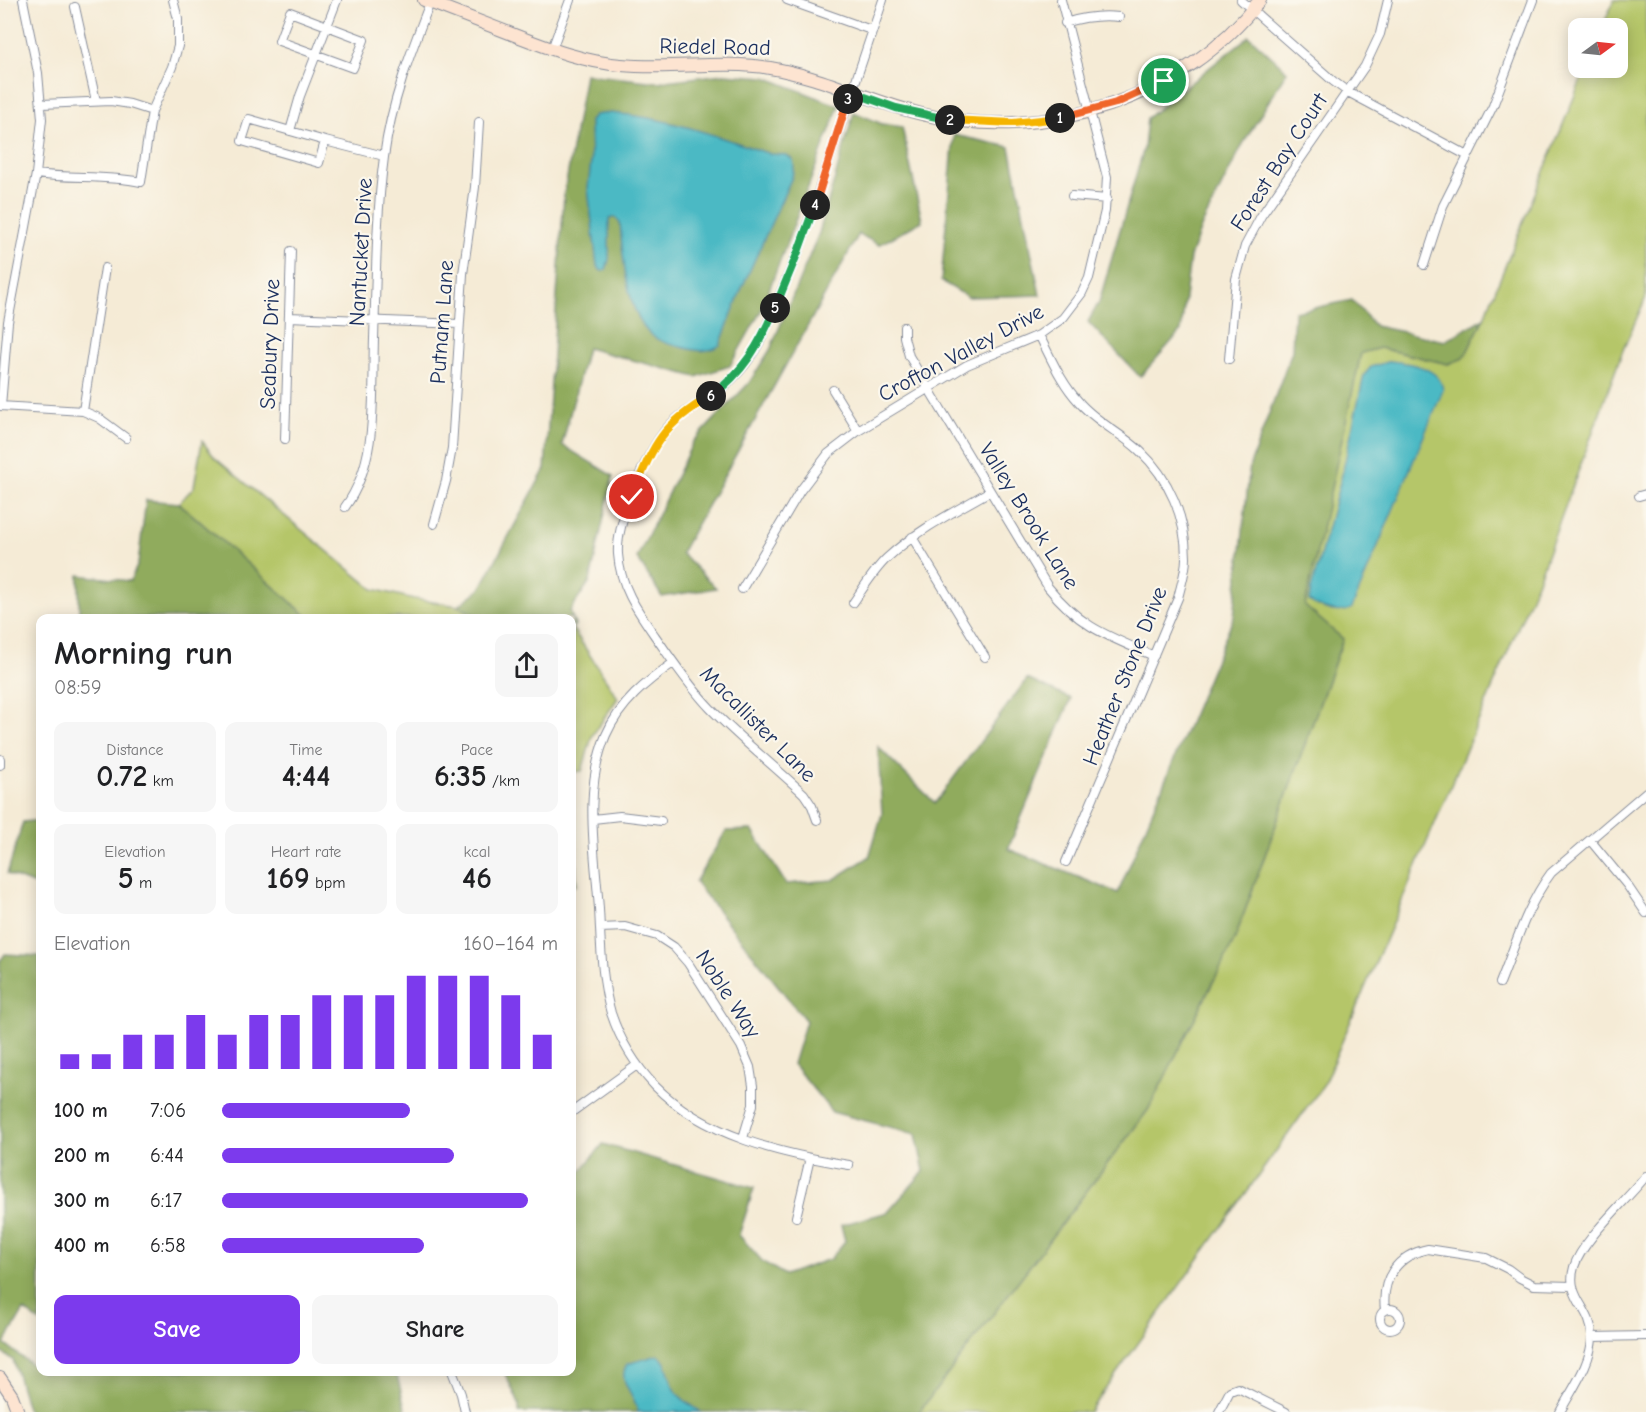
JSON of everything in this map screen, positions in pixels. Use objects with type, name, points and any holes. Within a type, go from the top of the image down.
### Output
[{"type":"street","points":[[22,0],[38,74],[42,104],[41,140],[8,322],[1,406],[83,411],[99,418],[126,438]]},
{"type":"street","points":[[36,174],[61,177],[106,177],[141,182],[152,111],[172,67],[178,46],[178,19],[173,0]]},
{"type":"street","points":[[290,131],[300,96],[337,0]]},
{"type":"street","points":[[552,49],[570,0]]},
{"type":"street","points":[[787,0],[871,30]]},
{"type":"street","name":"Macallister Lane","points":[[817,820],[804,794],[710,708],[673,663],[631,601],[624,585],[618,554],[622,524],[646,462],[666,428],[726,385],[754,352],[798,252],[883,0]]},
{"type":"street","name":"Crofton Valley Drive","points":[[742,589],[809,476],[828,454],[858,431],[981,358],[1039,335],[1063,318],[1082,293],[1089,278],[1107,199],[1107,177],[1061,0]]},
{"type":"street","points":[[1241,0],[1256,5],[1333,81],[1348,92],[1468,156]]},
{"type":"street","name":"Forest Bay Court","points":[[1229,359],[1236,279],[1245,246],[1261,216],[1365,66],[1374,48],[1388,0]]},
{"type":"street","points":[[1424,265],[1443,206],[1493,106],[1533,0]]},
{"type":"street","name":"Riedel Road","points":[[428,1],[552,49],[582,58],[645,67],[720,64],[767,68],[816,79],[917,113],[966,122],[1036,122],[1116,103],[1164,81],[1214,46],[1256,5]]},
{"type":"street","name":"Nantucket Drive","points":[[345,507],[361,480],[369,444],[384,156],[400,85],[428,1]]},
{"type":"street","points":[[75,7],[96,101]]},
{"type":"street","points":[[290,12],[364,40],[353,68],[316,54],[279,41],[290,12]]},
{"type":"street","points":[[1065,22],[1087,16],[1119,16]]},
{"type":"street","points":[[42,104],[120,102],[152,111]]},
{"type":"street","points":[[325,141],[319,163],[242,141],[249,118],[384,156]]},
{"type":"street","name":"Putnam Lane","points":[[434,524],[452,448],[463,273],[475,187],[479,122]]},
{"type":"street","points":[[1072,196],[1107,199]]},
{"type":"street","name":"Seabury Drive","points":[[285,439],[291,251]]},
{"type":"street","points":[[83,411],[105,268]]},
{"type":"street","points":[[289,317],[459,324]]},
{"type":"street","name":"Valley Brook Lane","points":[[904,327],[906,347],[928,388],[1048,587],[1070,611],[1098,632],[1154,656]]},
{"type":"street","name":"Heather Stone Drive","points":[[1039,335],[1061,378],[1074,397],[1093,416],[1148,459],[1164,480],[1177,508],[1185,540],[1186,560],[1178,598],[1066,862]]},
{"type":"street","points":[[833,390],[858,431]]},
{"type":"street","points":[[853,603],[877,569],[891,554],[912,537],[990,490]]},
{"type":"street","points":[[912,537],[985,657]]},
{"type":"street","points":[[673,663],[647,682],[610,726],[595,773],[592,803],[603,977],[607,999],[618,1031],[637,1065],[656,1087],[685,1111],[717,1128],[769,1148],[849,1164]]},
{"type":"street","points":[[0,759],[0,765]]},
{"type":"street","points":[[1500,983],[1541,886],[1566,858],[1646,792]]},
{"type":"street","points":[[593,819],[620,816],[661,821]]},
{"type":"street","points":[[1590,840],[1627,885],[1646,913]]},
{"type":"street","name":"Noble Way","points":[[600,928],[625,927],[657,936],[674,947],[688,963],[741,1046],[750,1067],[753,1105],[743,1138]]},
{"type":"street","points":[[576,1109],[637,1065]]},
{"type":"street","points":[[796,1217],[810,1158]]},
{"type":"street","points":[[1560,1412],[1586,1364],[1592,1337],[1589,1321],[1578,1303],[1572,1286],[1574,1268],[1585,1246],[1646,1176]]},
{"type":"street","points":[[1386,1310],[1384,1291],[1390,1275],[1399,1263],[1419,1251],[1428,1249],[1486,1258],[1534,1285],[1572,1286]]},
{"type":"street","points":[[1592,1337],[1646,1336]]},
{"type":"street","points":[[455,1376],[465,1412]]},
{"type":"street","points":[[0,1378],[12,1396],[18,1412]]},
{"type":"street","points":[[1220,1412],[1230,1391],[1238,1388],[1286,1412]]},
{"type":"green space","points":[[1614,0],[1646,0],[1646,297],[1623,350],[1537,583],[1324,1084],[1089,1412],[919,1412],[1148,1110],[1234,941],[1343,639],[1304,607],[1361,353],[1380,348],[1448,364],[1464,358],[1484,318],[1582,78],[1628,78],[1628,18],[1606,18]]},
{"type":"green space","points":[[1249,36],[1287,71],[1243,144],[1202,225],[1190,257],[1181,331],[1140,377],[1088,322],[1099,302],[1144,148],[1147,118]]},
{"type":"green space","points":[[585,74],[657,82],[724,74],[765,77],[839,106],[761,311],[730,366],[696,377],[587,348],[562,445],[613,476],[590,581],[570,611],[571,614],[474,614],[458,606],[480,589],[545,469],[564,195]]},
{"type":"green space","points":[[854,112],[882,124],[902,127],[922,221],[879,245],[859,234],[681,553],[716,588],[662,597],[637,558],[693,442],[749,383],[770,350],[819,233]]},
{"type":"green space","points":[[954,135],[1010,147],[1040,295],[968,297],[941,281]]},
{"type":"green space","points":[[1352,300],[1375,326],[1445,341],[1484,318],[1464,358],[1448,364],[1380,348],[1361,353],[1305,606],[1343,639],[1234,941],[1148,1110],[919,1412],[519,1412],[519,1404],[506,1376],[576,1376],[576,1177],[603,1144],[754,1188],[739,1235],[763,1262],[785,1275],[830,1259],[845,1241],[841,1225],[888,1212],[924,1171],[916,1134],[832,1112],[793,1064],[806,1021],[695,882],[726,831],[752,830],[786,884],[833,880],[869,857],[882,814],[878,747],[935,803],[1027,679],[1071,699],[1008,849],[1118,893],[1234,616],[1250,465],[1292,351],[1294,312]]},
{"type":"green space","points":[[202,441],[215,458],[373,589],[458,606],[474,614],[304,614],[179,503],[194,487]]},
{"type":"green space","points":[[146,500],[179,503],[304,614],[79,614],[79,575],[130,581],[138,564]]},
{"type":"green space","points":[[576,634],[618,698],[592,736],[582,771],[576,772]]},
{"type":"green space","points":[[36,820],[36,885],[7,874],[23,822]]},
{"type":"green space","points":[[5,954],[36,956],[36,1319],[24,1310],[4,1344],[36,1368],[36,1376],[397,1376],[406,1412],[28,1412],[13,1360],[0,1351],[0,961]]},
{"type":"water","points":[[610,113],[671,123],[770,154],[786,155],[793,160],[792,177],[741,290],[720,345],[716,348],[699,350],[667,343],[651,335],[643,326],[631,298],[624,266],[620,222],[615,217],[609,219],[609,259],[606,270],[601,271],[597,265],[588,188],[591,162],[590,121],[595,115]]},
{"type":"water","points":[[1390,361],[1415,365],[1430,371],[1441,382],[1443,390],[1352,608],[1342,611],[1319,607],[1309,601],[1311,590],[1342,475],[1364,375],[1371,367]]},
{"type":"water","points":[[658,1355],[665,1363],[678,1394],[701,1412],[638,1412],[625,1382],[624,1370],[627,1364]]},
{"type":"route","points":[[632,497],[652,449],[666,428],[726,385],[737,375],[754,352],[772,316],[798,252],[851,92],[927,116],[957,121],[1013,123],[1063,118],[1090,111],[1116,103],[1164,81]]}]
